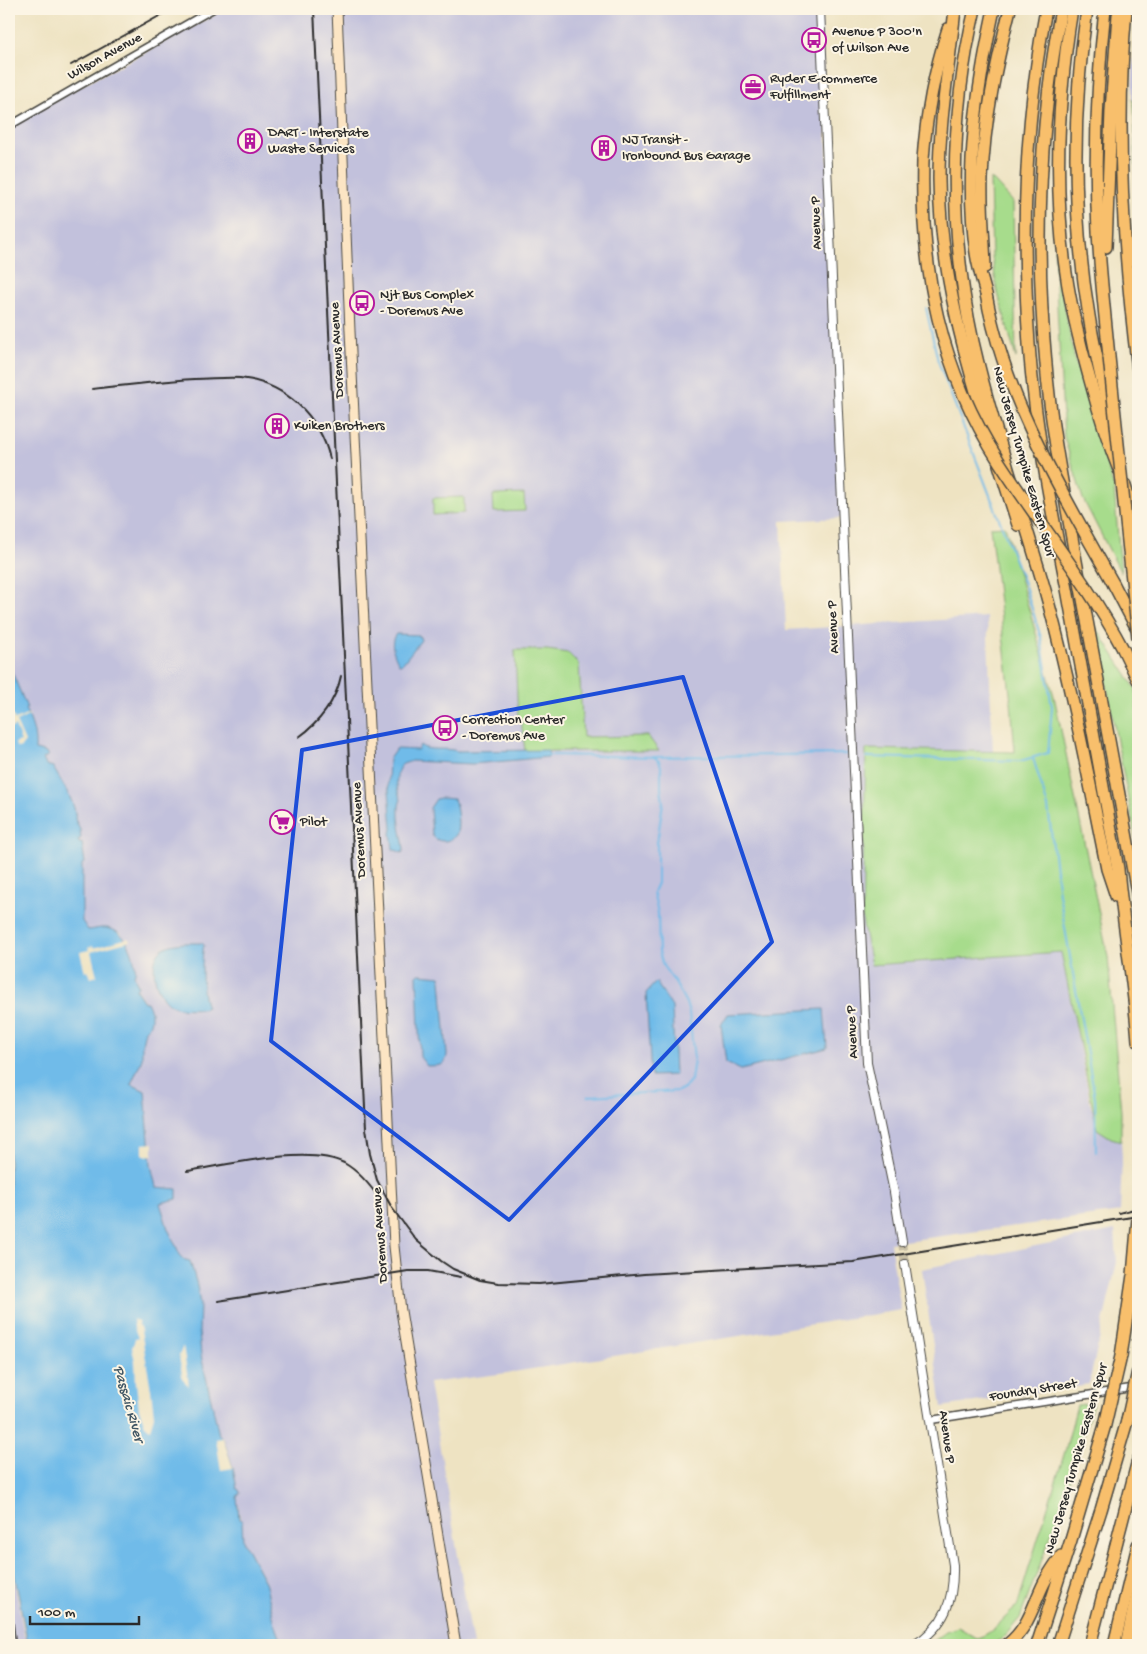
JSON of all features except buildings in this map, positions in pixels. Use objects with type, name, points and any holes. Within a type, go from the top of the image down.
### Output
[{"type":"highway","points":[[955,9],[941,50],[926,128],[923,160],[923,218],[927,266],[936,312],[956,375],[976,420],[999,462],[1087,588],[1123,649],[1138,680]]},
{"type":"highway","points":[[955,9],[942,112],[940,146],[940,208],[946,267],[959,334],[976,393],[1022,538],[1041,578]]},
{"type":"highway","name":"New Jersey Turnpike Eastern Spur","points":[[976,9],[962,79],[955,193],[960,259],[970,325],[981,374],[1041,578],[1072,699],[1108,869],[1122,918]]},
{"type":"highway","points":[[994,9],[978,97],[972,161],[976,253],[992,327],[1002,360],[1027,424],[1138,631]]},
{"type":"highway","points":[[986,294],[982,207],[984,146],[993,83],[1010,9]]},
{"type":"highway","name":"New Jersey Turnpike Eastern Spur","points":[[1046,9],[1035,79],[1028,161],[1025,244],[1029,345],[1042,453],[1118,868],[1122,918],[1132,983],[1138,1041]]},
{"type":"highway","name":"New Jersey Turnpike Eastern Spur","points":[[1061,9],[1047,100],[1041,188],[1041,286],[1046,367],[1059,464],[1138,898]]},
{"type":"highway","points":[[1072,9],[1064,64],[1059,141],[1059,198],[1063,255],[1084,359],[1108,445],[1125,485]]},
{"type":"highway","points":[[1087,9],[1077,122],[1076,178],[1080,243],[1092,339],[1125,485],[1138,528]]},
{"type":"highway","points":[[1105,9],[1098,85],[1096,166],[1098,231],[1107,309],[1111,317],[1109,356],[1138,638]]},
{"type":"highway","points":[[1107,309],[1106,221],[1113,68],[1119,9]]},
{"type":"highway","points":[[1126,9],[1122,81],[1122,165],[1128,269],[1138,370]]},
{"type":"highway","name":"New Jersey Turnpike Eastern Spur","points":[[1037,1645],[1105,1425],[1120,1356],[1133,1275],[1138,1218]]},
{"type":"highway","points":[[1058,1645],[1106,1494],[1127,1421],[1138,1371]]},
{"type":"highway","points":[[1090,1645],[1138,1460]]},
{"type":"highway","points":[[1007,1645],[1028,1621],[1044,1583],[1071,1540]]},
{"type":"highway","points":[[1114,1645],[1138,1545]]},
{"type":"highway","points":[[1126,1645],[1138,1589]]},
{"type":"main road","name":"Doremus Avenue","points":[[337,9],[350,331],[394,1246],[401,1311],[456,1645]]},
{"type":"street","name":"Wilson Avenue","points":[[9,126],[213,9]]},
{"type":"street","name":"Avenue P","points":[[820,9],[867,1063],[894,1192],[902,1242]]},
{"type":"street","name":"Avenue P","points":[[905,1264],[953,1565],[953,1586],[945,1613],[933,1630],[914,1645]]},
{"type":"street","name":"Foundry Street","points":[[931,1420],[1138,1387]]},
{"type":"street","points":[[9,1618],[12,1645]]},
{"type":"highlighted area","points":[[683,677],[772,942],[509,1220],[271,1041],[302,750]]},
{"type":"shaded area","points":[[225,9],[821,9],[843,518],[781,521],[786,630],[987,617],[993,752],[866,749],[871,965],[1061,952],[1091,1107],[1111,1138],[1121,1141],[1120,1212],[890,1243],[901,1310],[507,1373],[429,1383],[473,1645],[280,1645],[280,1637],[275,1625],[265,1581],[243,1541],[233,1468],[223,1438],[219,1435],[201,1355],[199,1331],[200,1305],[197,1285],[190,1261],[182,1259],[168,1229],[160,1203],[170,1188],[156,1188],[151,1165],[145,1091],[131,1084],[142,1059],[142,1044],[145,1030],[149,1026],[145,1002],[136,989],[138,986],[121,933],[107,928],[88,930],[82,921],[82,843],[78,843],[80,830],[43,759],[48,756],[44,752],[35,750],[31,721],[9,665],[9,123]]},
{"type":"shaded area","points":[[1136,9],[1138,9],[1138,105],[1132,99]]},
{"type":"shaded area","points":[[1115,1230],[1117,1262],[1089,1384],[942,1407],[922,1269]]},
{"type":"shaded area","points":[[9,1551],[26,1645],[9,1645]]},
{"type":"green space","points":[[1132,99],[1138,105],[1138,276],[1134,106]]},
{"type":"green space","points":[[990,179],[1013,202],[1016,358],[997,290],[992,257]]},
{"type":"green space","points":[[1054,249],[1074,356],[1114,488],[1121,573],[1083,499],[1064,437]]},
{"type":"green space","points":[[524,494],[525,511],[494,512],[493,495]]},
{"type":"green space","points":[[464,497],[464,513],[433,515],[433,498]]},
{"type":"green space","points":[[1005,526],[1054,696],[1108,957],[1121,1112],[1121,1141],[1111,1138],[1097,1129],[1061,952],[871,965],[862,919],[866,749],[1015,752],[1011,702],[990,527]]},
{"type":"green space","points":[[1095,626],[1136,689],[1138,722],[1138,850]]},
{"type":"green space","points":[[515,650],[547,650],[568,653],[579,664],[583,737],[648,736],[659,751],[525,751],[521,720],[518,719]]},
{"type":"green space","points":[[1093,1403],[1059,1514],[1020,1618],[1003,1638],[991,1645],[928,1645],[946,1631],[958,1627],[977,1638],[983,1636],[994,1629],[1017,1607],[1066,1448],[1077,1405]]},
{"type":"water","points":[[396,634],[419,635],[421,640],[403,663],[399,664],[393,645]]},
{"type":"water","name":"Passaic River","points":[[9,665],[32,724],[35,750],[49,755],[43,759],[46,765],[53,767],[74,807],[75,819],[81,838],[78,840],[79,843],[82,843],[85,863],[82,864],[82,921],[88,930],[107,928],[121,934],[133,956],[134,975],[138,986],[136,990],[144,1002],[147,1002],[151,1011],[151,1020],[145,1030],[142,1044],[142,1059],[131,1084],[145,1091],[151,1165],[156,1187],[177,1189],[177,1199],[160,1203],[168,1229],[182,1259],[190,1261],[197,1285],[200,1305],[199,1331],[201,1355],[219,1435],[223,1438],[233,1468],[237,1489],[240,1493],[237,1497],[239,1519],[242,1521],[243,1541],[265,1582],[280,1637],[280,1645],[28,1645],[9,1546]]},
{"type":"water","points":[[420,745],[427,748],[457,751],[548,750],[549,757],[473,764],[411,761],[403,764],[397,775],[398,791],[401,799],[399,810],[404,850],[402,853],[393,849],[388,785],[389,759],[396,749],[418,750]]},
{"type":"water","points":[[436,799],[454,799],[457,812],[456,835],[447,841],[440,841],[432,835],[430,808]]},
{"type":"water","points":[[184,943],[202,943],[204,945],[202,976],[207,1007],[203,1009],[173,1006],[163,997],[156,982],[154,965],[159,952],[167,946]]},
{"type":"water","points":[[417,975],[440,976],[441,980],[447,1055],[445,1062],[440,1065],[427,1066],[420,1057]]},
{"type":"water","points":[[656,982],[672,1007],[675,1075],[651,1076],[646,993]]},
{"type":"water","points":[[824,1009],[827,1048],[741,1070],[726,1063],[721,1025],[728,1014]]},
{"type":"pier","points":[[9,708],[15,720],[30,715],[16,722],[25,742],[21,747],[17,748],[15,743],[21,741],[15,726],[9,729]]},
{"type":"pier","points":[[128,938],[130,941],[91,952],[97,976],[91,978],[88,971],[85,972],[80,952],[89,950],[88,947],[93,946],[94,948]]},
{"type":"pier","points":[[153,1143],[153,1155],[143,1156],[143,1144]]},
{"type":"pier","points":[[133,1319],[138,1322],[141,1330],[151,1390],[154,1416],[150,1429],[145,1425],[139,1409],[132,1348],[135,1339],[138,1338]]},
{"type":"pier","points":[[183,1346],[189,1386],[183,1380],[179,1356]]},
{"type":"pier","points":[[223,1438],[233,1468],[221,1470],[216,1439]]},
{"type":"waterway","points":[[867,757],[1020,761],[1048,753],[1052,707],[1041,638],[1025,586],[938,361],[926,308]]},
{"type":"waterway","points":[[654,757],[847,754]]},
{"type":"waterway","points":[[548,755],[654,757],[661,766],[663,802],[657,843],[657,883],[653,892],[658,913],[659,952],[663,966],[674,981],[686,1003],[689,1013],[694,1059],[691,1080],[684,1088],[678,1091],[588,1096]]},
{"type":"waterway","points":[[1033,758],[1048,807],[1059,894],[1095,1098],[1096,1152]]},
{"type":"tunnel","points":[[902,1242],[905,1264]]},
{"type":"railway","points":[[71,65],[172,9]]},
{"type":"railway","points":[[314,9],[366,1129],[377,1180],[392,1208],[416,1240],[453,1269],[480,1280],[498,1283],[539,1284],[644,1274],[853,1262],[1138,1216]]},
{"type":"railway","points":[[92,389],[195,379],[240,378],[256,381],[286,394],[298,404],[318,429],[330,459]]},
{"type":"railway","points":[[299,737],[326,711],[339,685],[341,676]]},
{"type":"railway","points":[[187,1171],[267,1158],[289,1156],[329,1158],[344,1163],[360,1175],[381,1201]]},
{"type":"railway","points":[[1119,1213],[1138,1208]]},
{"type":"railway","points":[[218,1301],[408,1271],[428,1271],[461,1277]]},
{"type":"place","name":"Avenue P 300'n of Wilson Ave","points":[[814,40]]},
{"type":"place","name":"Ryder E-commerce Fulfillment","points":[[753,87]]},
{"type":"place","name":"DART - Interstate Waste Services","points":[[250,141]]},
{"type":"place","name":"NJ Transit - Ironbound Bus Garage","points":[[604,148]]},
{"type":"place","name":"Njt Bus Complex - Doremus Ave","points":[[362,303]]},
{"type":"place","name":"Kuiken Brothers","points":[[277,426]]},
{"type":"place","name":"Correction Center - Doremus Ave","points":[[445,728]]},
{"type":"place","name":"Pilot","points":[[282,822]]}]
